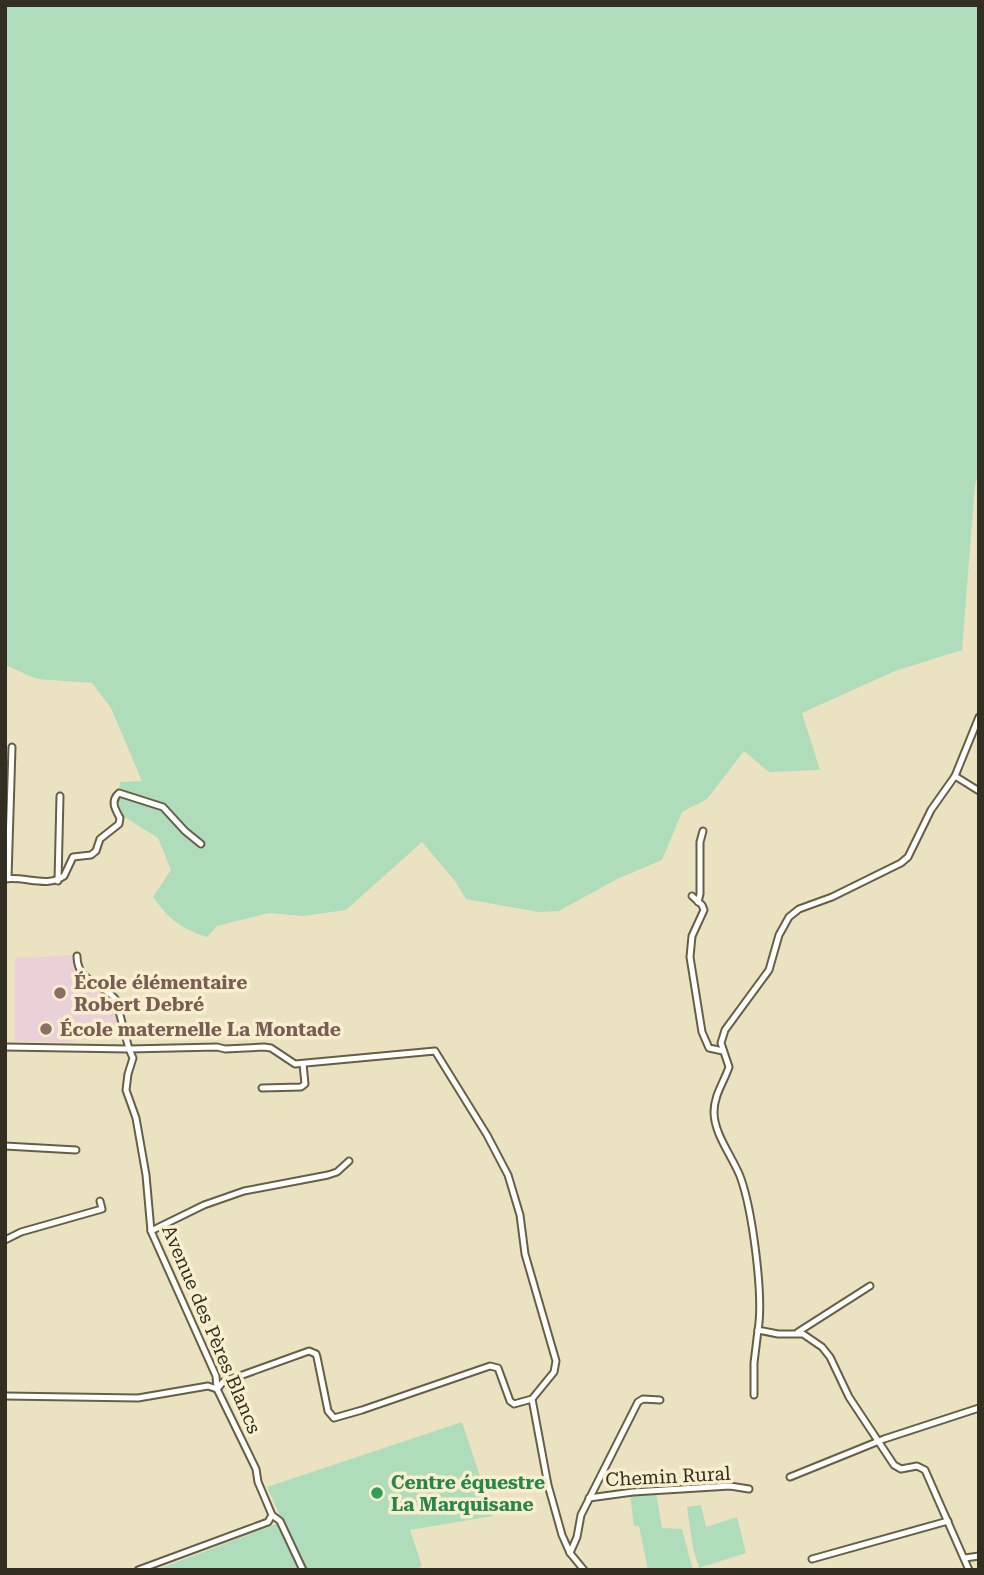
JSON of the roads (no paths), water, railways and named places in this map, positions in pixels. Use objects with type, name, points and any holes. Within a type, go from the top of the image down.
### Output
[{"type":"street","points":[[754,1395],[760,1296],[743,1185],[714,1119],[716,1097],[729,1067],[721,1043],[725,1030],[769,970],[779,934],[789,917],[799,909],[832,897],[901,863],[912,850],[931,810],[955,776],[979,717]]},
{"type":"street","points":[[12,747],[6,878],[58,881],[64,877],[72,856],[91,855],[96,851],[100,839],[119,824],[120,818],[114,808],[119,793],[163,807],[184,831],[201,844]]},
{"type":"street","points":[[955,776],[979,791]]},
{"type":"street","points":[[58,881],[60,796]]},
{"type":"street","points":[[698,902],[700,842],[703,831]]},
{"type":"street","points":[[692,896],[704,910],[692,936],[692,969],[705,1043],[712,1049],[723,1051]]},
{"type":"street","name":"Avenue des Pères Blancs","points":[[77,956],[77,965],[84,977],[116,1000],[133,1058],[126,1090],[136,1118],[146,1175],[151,1231],[216,1376],[217,1389],[256,1469],[258,1482],[272,1515],[280,1521],[303,1570]]},
{"type":"street","points":[[5,1048],[264,1047],[271,1048],[288,1061],[303,1064],[435,1051],[487,1135],[508,1175],[515,1193],[525,1254],[556,1361],[554,1372],[532,1399],[514,1404],[510,1401],[498,1368],[490,1366],[334,1418],[328,1410],[316,1354],[309,1351],[223,1382],[217,1389],[208,1386],[138,1398],[5,1396]]},
{"type":"street","points":[[262,1088],[301,1087],[304,1084],[303,1064]]},
{"type":"street","points":[[5,1146],[76,1150]]},
{"type":"street","points":[[151,1231],[204,1205],[244,1191],[328,1175],[337,1172],[349,1161]]},
{"type":"street","points":[[5,1240],[21,1231],[102,1209],[100,1201]]},
{"type":"street","points":[[758,1330],[778,1334],[798,1332],[870,1286]]},
{"type":"street","points":[[798,1332],[822,1348],[830,1357],[849,1397],[897,1468],[917,1465],[925,1470],[969,1570]]},
{"type":"street","points":[[532,1399],[548,1485],[562,1535],[569,1553],[584,1570]]},
{"type":"street","points":[[569,1553],[589,1498],[638,1402],[643,1399],[660,1400]]},
{"type":"street","points":[[790,1477],[884,1439],[979,1408]]},
{"type":"street","name":"Chemin Rural","points":[[589,1498],[633,1492],[730,1486],[749,1489]]},
{"type":"street","points":[[138,1570],[268,1522],[272,1515]]},
{"type":"street","points":[[812,1559],[948,1521]]},
{"type":"street","points":[[965,1558],[979,1556]]},
{"type":"place","name":"École élémentaire Robert Debré","points":[[60,993]]},
{"type":"place","name":"École maternelle La Montade","points":[[46,1029]]},
{"type":"place","name":"Centre équestre La Marquisane","points":[[377,1493]]}]
